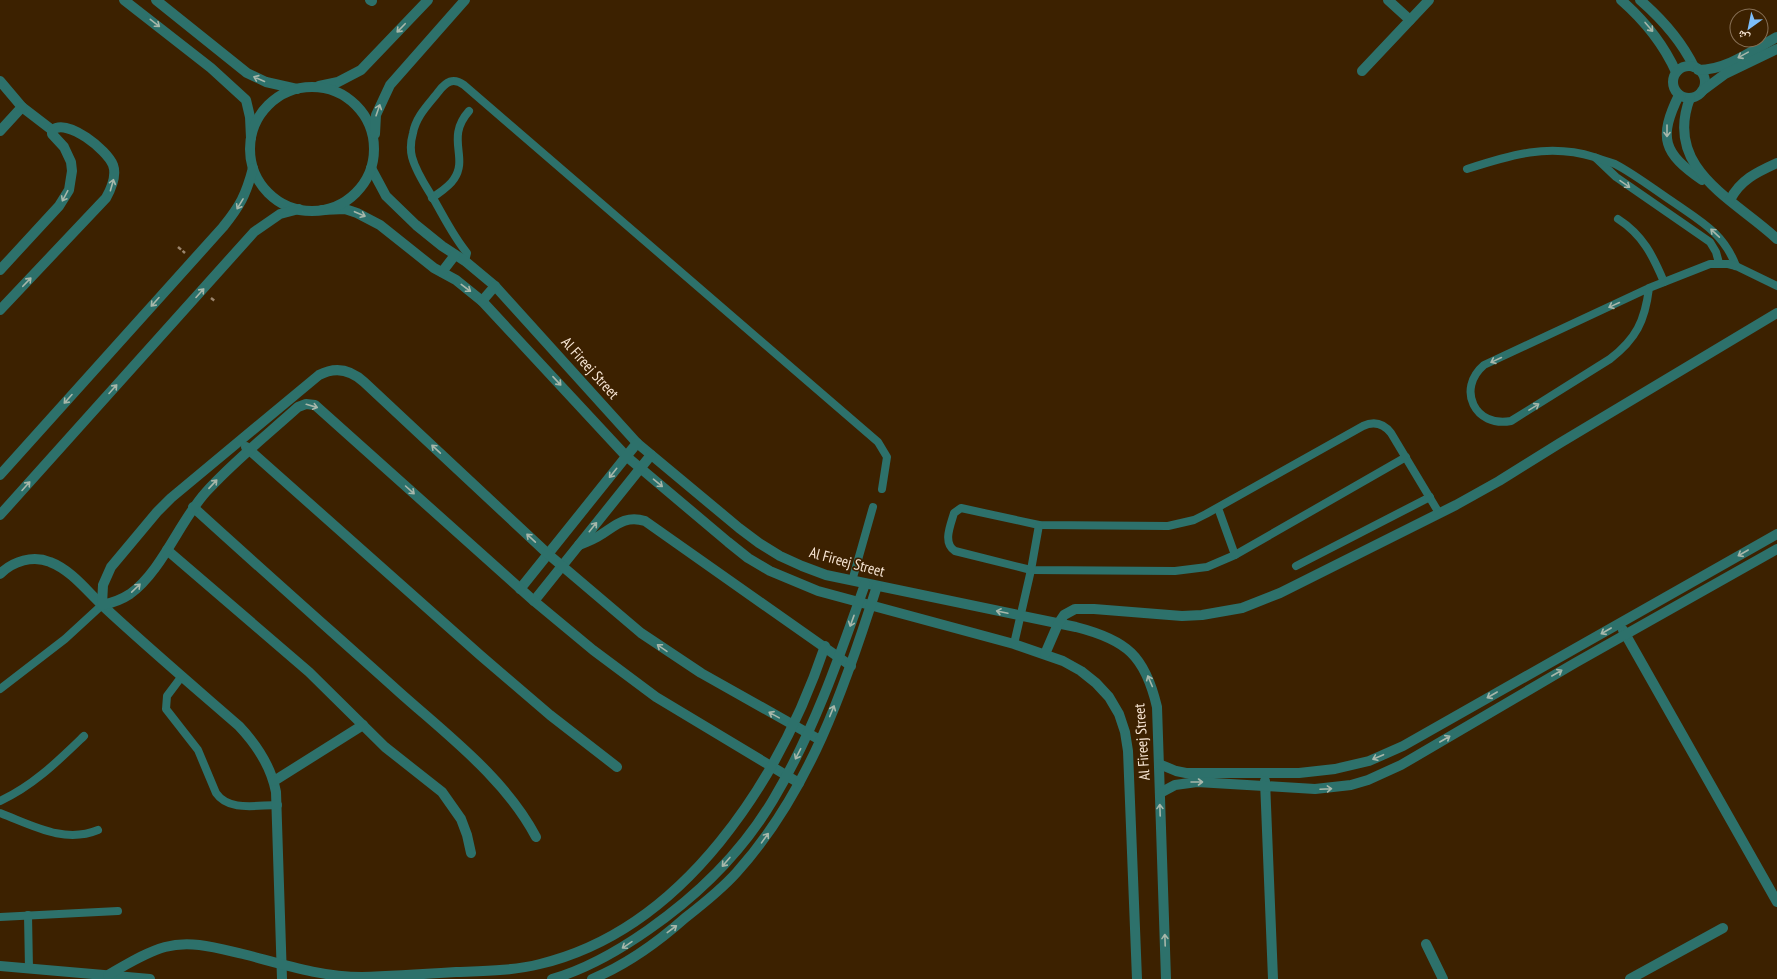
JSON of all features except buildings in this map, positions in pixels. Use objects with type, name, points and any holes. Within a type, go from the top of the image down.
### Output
[{"type":"street","points":[[124,0],[211,68],[246,100],[250,117],[250,148],[254,168],[264,187],[271,195],[289,206],[299,209],[322,210],[338,205],[353,196],[364,183],[371,168],[376,115],[390,85],[465,0]]},
{"type":"street","points":[[156,0],[247,73],[266,82],[296,89]]},
{"type":"street","points":[[251,138],[255,125],[267,107],[283,94],[296,89],[338,82],[361,70],[428,0]]},
{"type":"street","points":[[1388,0],[1410,20]]},
{"type":"street","points":[[1362,71],[1429,0]]},
{"type":"street","points":[[1621,0],[1654,33],[1670,59],[1676,72],[1673,84],[1679,95],[1690,98],[1699,95],[1702,91],[1725,74],[1777,49]]},
{"type":"street","points":[[1640,0],[1672,32],[1701,73],[1704,82],[1702,91]]},
{"type":"street","points":[[1676,72],[1684,67],[1707,70],[1724,65],[1777,37]]},
{"type":"street","points":[[0,81],[22,107],[52,130],[52,134],[64,147],[72,170],[69,190],[59,206],[0,270]]},
{"type":"street","points":[[315,87],[338,93],[357,106],[370,126],[374,148]]},
{"type":"street","points":[[1679,95],[1667,125],[1668,145],[1672,154],[1686,168],[1716,188]]},
{"type":"street","points":[[1690,98],[1686,108],[1684,140],[1696,168],[1716,188],[1777,239]]},
{"type":"street","points":[[0,131],[22,107]]},
{"type":"street","points":[[0,310],[100,205],[108,194],[113,183],[113,166],[109,157],[94,142],[75,132],[58,128],[52,130]]},
{"type":"street","points":[[1730,200],[1737,188],[1747,178],[1777,163]]},
{"type":"street","points":[[0,474],[223,227],[239,206],[247,190],[254,168]]},
{"type":"street","name":"Al Fireej Street","points":[[371,168],[386,196],[416,225],[465,261],[495,286],[637,443],[758,543],[780,556],[802,566],[852,581],[1096,632],[1115,640],[1131,652],[1144,668],[1152,687],[1157,707],[1166,979]]},
{"type":"street","points":[[0,515],[254,232],[280,214],[299,209]]},
{"type":"street","name":"Al Fireej Street","points":[[322,210],[345,209],[368,218],[380,225],[428,264],[456,280],[482,301],[626,456],[728,542],[765,568],[794,582],[818,591],[1014,644],[1045,654],[1081,671],[1096,683],[1109,697],[1116,708],[1125,732],[1128,751],[1136,979]]},
{"type":"street","points":[[442,272],[455,255]]},
{"type":"street","points":[[482,301],[495,286]]},
{"type":"street","points":[[1045,654],[1058,624],[1064,615],[1070,611],[1081,608],[1182,616],[1222,612],[1242,608],[1280,593],[1499,481],[1560,442],[1777,313]]},
{"type":"street","points":[[102,605],[103,585],[106,576],[123,551],[171,498],[319,375],[334,370],[351,372],[364,382],[548,554],[612,610],[671,654],[701,673],[820,740]]},
{"type":"street","points":[[102,605],[121,599],[130,594],[148,576],[167,550],[193,507],[221,477],[298,408],[306,404],[315,405],[520,589],[592,650],[656,697],[771,768],[799,783]]},
{"type":"street","points":[[241,441],[480,655],[550,714],[617,767]]},
{"type":"street","points":[[520,589],[637,443]]},
{"type":"street","points":[[534,601],[651,455]]},
{"type":"street","points":[[193,507],[463,750],[507,794],[525,816],[536,837]]},
{"type":"street","points":[[579,545],[600,536],[625,520],[638,519],[645,521],[825,646],[851,666]]},
{"type":"street","points":[[1159,764],[1176,771],[1186,773],[1265,773],[1317,772],[1369,761],[1403,746],[1777,534]]},
{"type":"street","points":[[1160,793],[1175,785],[1197,782],[1315,789],[1351,785],[1384,773],[1411,759],[1777,548]]},
{"type":"street","points":[[167,550],[309,672],[385,747],[442,792],[453,805],[461,819],[467,835],[471,853]]},
{"type":"street","points":[[0,574],[10,566],[24,561],[39,560],[48,561],[65,571],[248,736],[264,760],[274,781],[278,804],[282,979]]},
{"type":"street","points":[[552,979],[580,970],[622,948],[661,921],[719,870],[739,847],[772,802],[808,734],[839,656],[865,584]]},
{"type":"street","points":[[592,979],[634,956],[675,927],[693,912],[723,886],[748,859],[773,826],[799,783],[820,740],[851,666],[877,586]]},
{"type":"street","points":[[1681,589],[1687,600]]},
{"type":"street","points":[[1619,623],[1777,902]]},
{"type":"street","points":[[108,976],[154,951],[178,945],[190,944],[215,947],[329,975],[345,977],[520,968],[578,952],[598,943],[637,919],[685,880],[705,859],[737,820],[771,768],[793,726],[813,680],[825,646]]},
{"type":"street","points":[[274,781],[362,725]]},
{"type":"street","points":[[1403,746],[1411,759]]},
{"type":"street","points":[[1265,773],[1273,979]]},
{"type":"street","points":[[684,902],[693,912]]},
{"type":"street","points":[[1630,979],[1722,928]]},
{"type":"street","points":[[1426,944],[1443,979]]},
{"type":"street","points":[[0,966],[150,979]]},
{"type":"lane","points":[[465,261],[467,253],[453,235],[432,198],[414,162],[411,147],[413,133],[422,113],[443,86],[449,81],[457,81],[476,95],[878,442],[887,457],[882,489]]},
{"type":"lane","points":[[432,198],[449,184],[457,172],[460,159],[457,138],[458,131],[464,117],[469,111]]},
{"type":"lane","points":[[1467,169],[1514,156],[1549,150],[1577,152],[1616,165],[1715,232],[1728,248],[1736,266]]},
{"type":"lane","points":[[1596,158],[1609,172],[1710,242],[1716,252],[1719,263]]},
{"type":"lane","points":[[1643,196],[1650,187]]},
{"type":"lane","points":[[1618,219],[1633,230],[1646,244],[1664,282]]},
{"type":"lane","points":[[1649,288],[1646,309],[1637,332],[1620,351],[1610,359],[1511,421],[1497,422],[1490,420],[1479,413],[1475,408],[1470,395],[1470,388],[1475,375],[1484,365],[1649,288],[1702,266],[1719,263],[1736,266],[1777,286]]},
{"type":"lane","points":[[1406,457],[1235,555],[1207,567],[1175,571],[1031,570],[955,551],[949,544],[948,537],[954,513],[961,508],[1039,525],[1168,526],[1194,520],[1369,424],[1375,423],[1387,428],[1406,457],[1439,513]]},
{"type":"lane","points":[[1296,566],[1430,497]]},
{"type":"lane","points":[[852,581],[873,507]]},
{"type":"lane","points":[[1218,508],[1235,555]]},
{"type":"lane","points":[[1014,644],[1031,570],[1039,525]]},
{"type":"lane","points":[[0,689],[65,639],[102,605]]},
{"type":"lane","points":[[182,676],[167,696],[166,709],[198,750],[219,798],[223,802],[236,806],[278,804]]},
{"type":"lane","points":[[0,801],[22,789],[44,774],[84,736]]},
{"type":"lane","points":[[0,813],[65,836],[83,835],[98,830]]},
{"type":"lane","points":[[0,917],[118,911]]},
{"type":"lane","points":[[28,915],[30,968]]},
{"type":"path","points":[[178,247],[187,254]]},
{"type":"path","points":[[209,296],[215,301]]}]
